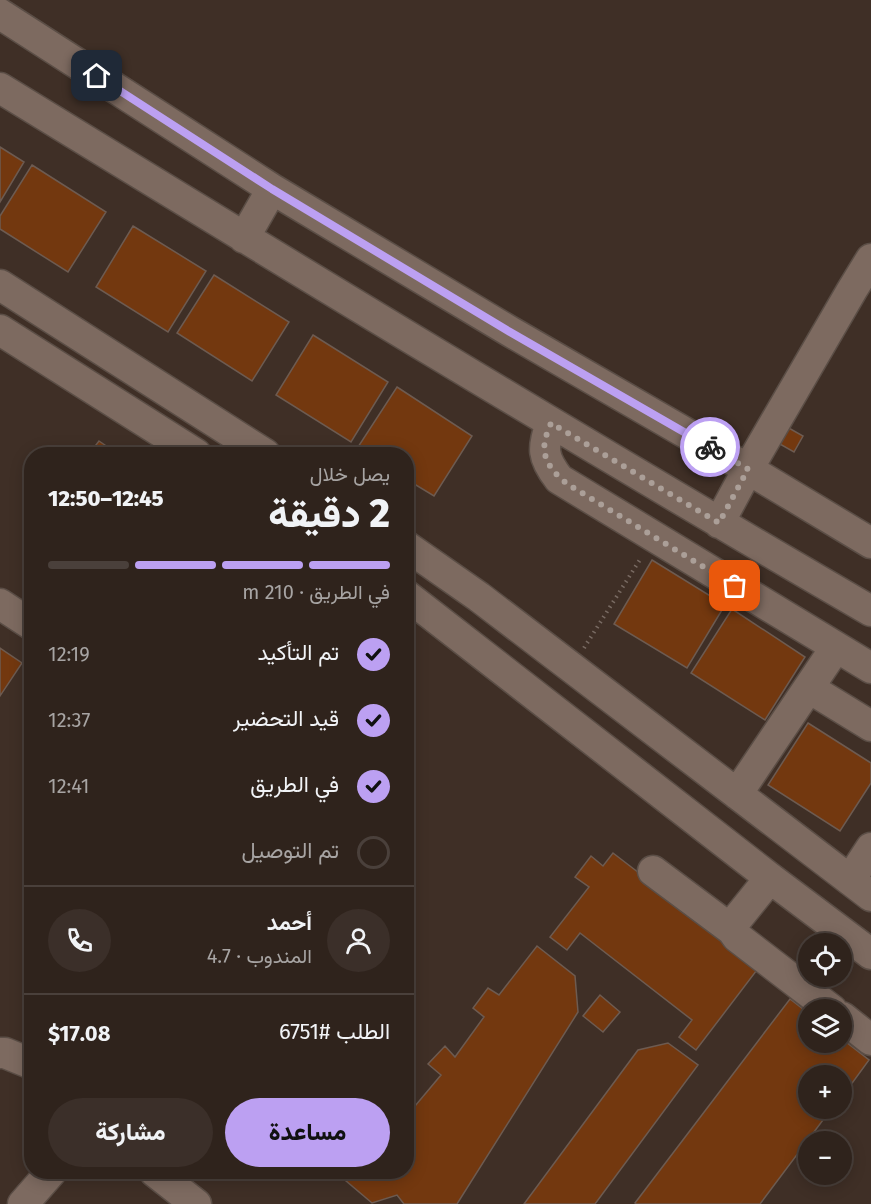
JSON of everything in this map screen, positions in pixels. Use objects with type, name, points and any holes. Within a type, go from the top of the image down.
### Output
[{"type":"street","points":[[0,14],[272,189],[510,332],[748,469],[871,543]]},
{"type":"street","points":[[0,88],[551,423],[871,611]]},
{"type":"street","points":[[244,238],[272,189]]},
{"type":"street","points":[[719,523],[748,469],[871,259]]},
{"type":"street","points":[[0,285],[254,447]]},
{"type":"street","points":[[0,330],[185,447]]},
{"type":"street","points":[[551,423],[544,450],[547,460],[559,479],[871,668]]},
{"type":"street","points":[[414,552],[479,597],[860,888],[871,848]]},
{"type":"street","points":[[414,601],[854,945]]},
{"type":"street","points":[[0,604],[24,620]]},
{"type":"street","points":[[737,794],[836,647]]},
{"type":"street","points":[[809,688],[871,726]]},
{"type":"street","points":[[653,871],[732,930],[737,937],[798,975]]},
{"type":"street","points":[[732,930],[733,924],[770,878]]},
{"type":"street","points":[[814,987],[823,999]]},
{"type":"street","points":[[852,1025],[871,1040]]},
{"type":"street","points":[[0,1053],[24,1061]]},
{"type":"street","points":[[23,1204],[45,1179]]},
{"type":"street","points":[[164,1179],[196,1204]]},
{"type":"path","points":[[572,668],[654,537]]},
{"type":"building","points":[[0,147],[24,162],[0,202]]},
{"type":"building","points":[[32,165],[106,212],[68,272],[0,229],[0,216]]},
{"type":"building","points":[[133,226],[206,271],[168,332],[96,287]]},
{"type":"building","points":[[214,275],[289,322],[252,381],[177,333]]},
{"type":"building","points":[[313,335],[388,382],[351,442],[276,395]]},
{"type":"building","points":[[397,387],[472,436],[434,496],[414,484],[414,447],[358,447]]},
{"type":"building","points":[[787,427],[803,436],[794,452],[778,443]]},
{"type":"building","points":[[99,441],[108,447],[94,447]]},
{"type":"building","points":[[652,560],[725,605],[687,668],[614,624]]},
{"type":"building","points":[[732,609],[805,657],[765,720],[691,673]]},
{"type":"building","points":[[0,648],[22,663],[0,696]]},
{"type":"building","points":[[808,723],[871,763],[871,783],[840,831],[768,785]]},
{"type":"building","points":[[613,853],[760,966],[696,1050],[679,1037],[692,1020],[580,933],[567,950],[550,937],[589,887],[575,877],[591,856],[603,866]]},
{"type":"building","points":[[537,946],[575,976],[578,1012],[457,1204],[404,1204],[397,1195],[372,1203],[345,1179],[414,1179],[414,1107],[441,1075],[428,1064],[445,1046],[455,1057],[484,1017],[473,1008],[488,988],[499,995]]},
{"type":"building","points":[[600,995],[620,1012],[603,1032],[583,1016]]},
{"type":"building","points":[[790,999],[798,1005],[798,1053],[852,1053],[852,1047],[869,1060],[852,1083],[852,1065],[798,1065],[798,1119],[824,1119],[815,1131],[798,1131],[798,1153],[760,1204],[635,1203]]},
{"type":"building","points":[[668,1043],[698,1065],[595,1204],[524,1204],[638,1050]]},
{"type":"way so far","points":[[710,447],[748,469],[719,523],[551,423],[544,450],[547,460],[559,479],[735,586]]},
{"type":"route","points":[[97,76],[272,189],[510,332],[710,447]]}]
